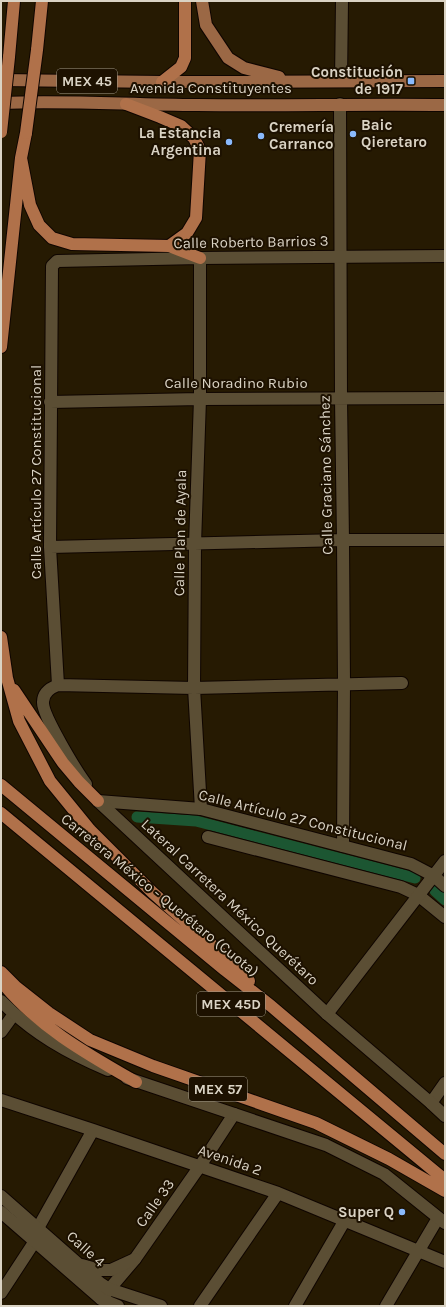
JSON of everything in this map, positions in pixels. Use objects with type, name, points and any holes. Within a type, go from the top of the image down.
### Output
[{"type":"highway","points":[[1,132],[14,1]]},
{"type":"highway","points":[[1,346],[21,158],[26,133],[42,1]]},
{"type":"highway","points":[[39,35],[49,1]]},
{"type":"highway","points":[[162,82],[181,67],[185,58],[185,1]]},
{"type":"highway","points":[[126,104],[181,126],[194,138],[200,150],[196,218],[187,233],[169,246]]},
{"type":"highway","points":[[21,158],[30,205],[39,225],[52,238],[72,244],[169,246],[200,258]]},
{"type":"highway","points":[[1,637],[7,678],[19,721],[50,781],[85,824],[152,892],[231,962],[271,1006]]},
{"type":"highway","points":[[7,678],[63,763],[98,801]]},
{"type":"highway","name":"Carretera México - Querétaro (Cuota)","points":[[1,785],[225,970],[271,1006],[445,1154]]},
{"type":"highway","name":"MEX 45D","points":[[1,814],[445,1180]]},
{"type":"highway","name":"MEX 57","points":[[1,972],[49,1013],[90,1040],[152,1066],[316,1123],[389,1159],[445,1191]]},
{"type":"highway","points":[[1,981],[12,996],[45,1025],[87,1054],[136,1082]]},
{"type":"main road","points":[[202,1],[206,25],[228,58],[244,68],[296,81]]},
{"type":"main road","name":"Avenida Constituyentes","points":[[1,80],[162,82],[445,81]]},
{"type":"main road","name":"Avenida Constituyentes","points":[[1,103],[36,101],[198,106],[340,104],[445,105]]},
{"type":"street","points":[[341,81],[342,1]]},
{"type":"street","name":"Calle Graciano Sánchez","points":[[340,104],[340,399],[344,684],[343,846]]},
{"type":"street","name":"Calle Roberto Barrios 3","points":[[57,261],[445,256]]},
{"type":"street","name":"Calle Plan de Ayala","points":[[200,258],[200,399],[194,544],[194,688],[201,809]]},
{"type":"street","name":"Calle Artículo 27 Constitucional","points":[[57,261],[52,266],[50,547],[58,685]]},
{"type":"street","name":"Calle Noradino Rubio","points":[[50,402],[200,399],[445,398]]},
{"type":"street","points":[[50,547],[343,540],[445,540]]},
{"type":"street","points":[[58,685],[194,688],[402,683]]},
{"type":"street","name":"Lateral Carretera México Querétaro","points":[[58,685],[53,686],[45,694],[42,704],[43,708],[70,759],[98,801],[326,1014],[445,1116]]},
{"type":"street","name":"Calle Artículo 27 Constitucional","points":[[98,801],[201,809],[411,864],[434,876],[445,886]]},
{"type":"street","points":[[208,837],[401,887],[418,895],[445,917]]},
{"type":"street","points":[[326,1014],[445,861]]},
{"type":"street","points":[[1,1001],[39,1035],[89,1062],[136,1082],[326,1145],[384,1174],[442,1220],[419,1250],[386,1306]]},
{"type":"street","points":[[1,1032],[14,1014]]},
{"type":"street","points":[[431,1103],[445,1083]]},
{"type":"street","name":"Avenida 2","points":[[1,1100],[278,1193],[445,1262]]},
{"type":"street","name":"Calle 33","points":[[98,1302],[135,1259],[200,1166],[234,1114]]},
{"type":"street","points":[[38,1228],[93,1130]]},
{"type":"street","points":[[200,1306],[278,1193]]},
{"type":"street","name":"Calle 4","points":[[1,1196],[100,1283],[109,1289],[161,1306]]},
{"type":"street","name":"Calle 4","points":[[1,1212],[35,1241],[98,1302],[118,1306]]},
{"type":"street","points":[[295,1306],[345,1220]]},
{"type":"street","points":[[1,1293],[35,1241]]},
{"type":"street","points":[[81,1265],[100,1270],[111,1270],[135,1259]]},
{"type":"waterway","points":[[137,817],[196,821],[415,878]]},
{"type":"waterway","points":[[435,891],[445,900]]},
{"type":"place","name":"Constitución de 1917","points":[[411,81]]},
{"type":"place","name":"Baic Qieretaro","points":[[353,134]]},
{"type":"place","name":"Cremería Carranco","points":[[261,136]]},
{"type":"place","name":"La Estancia Argentina","points":[[229,142]]},
{"type":"place","name":"Super Q","points":[[402,1212]]}]
